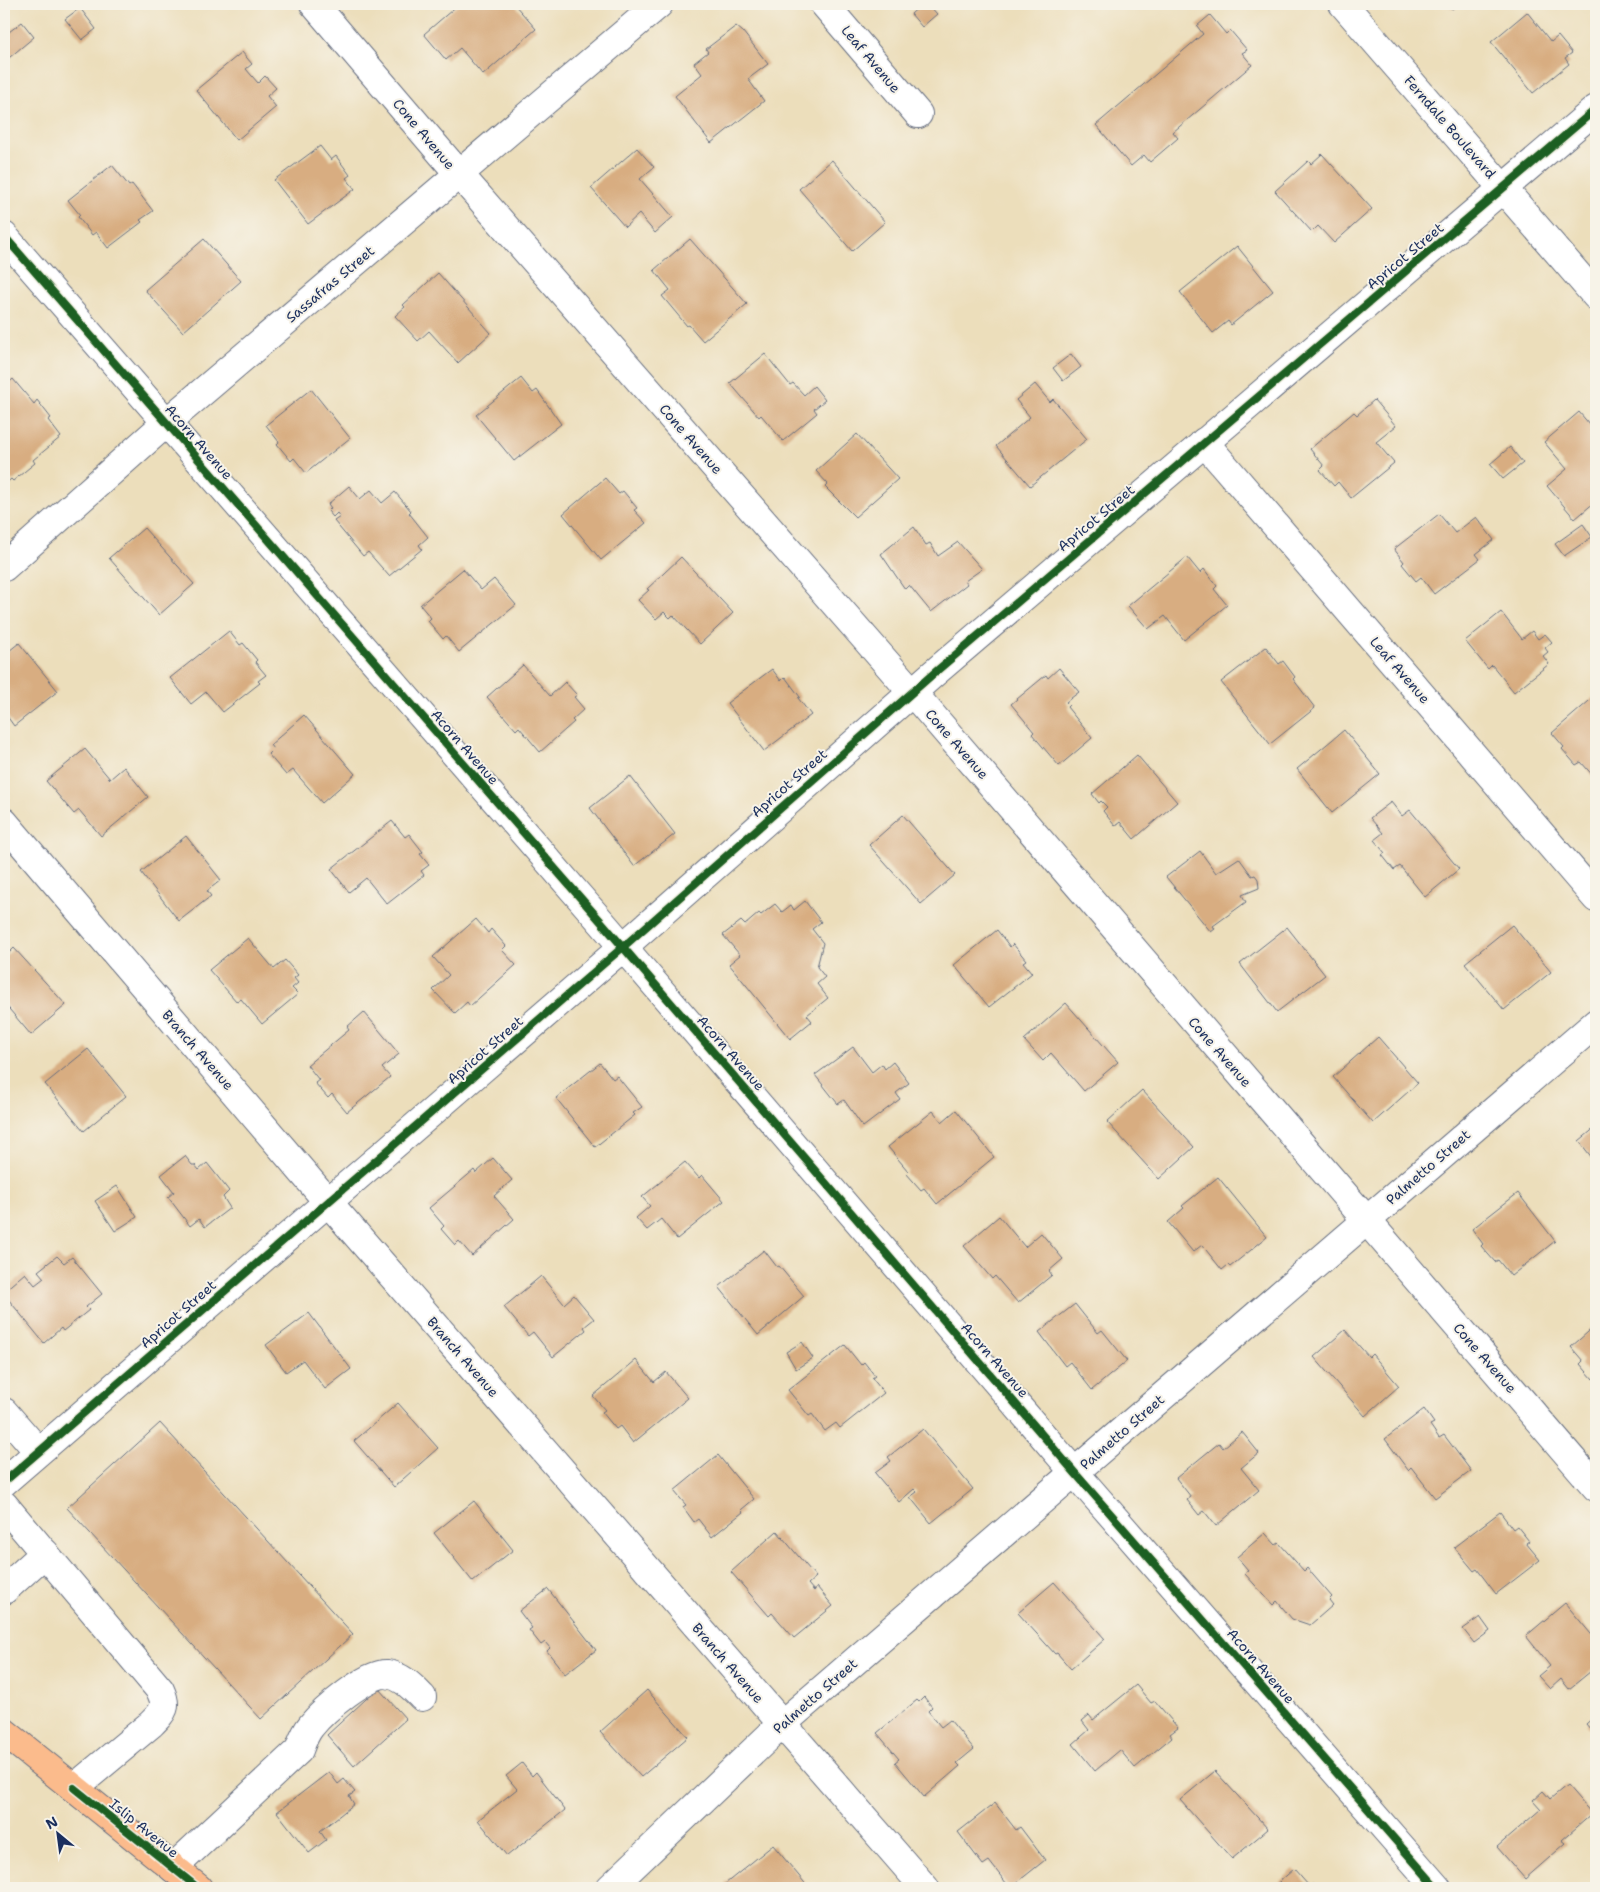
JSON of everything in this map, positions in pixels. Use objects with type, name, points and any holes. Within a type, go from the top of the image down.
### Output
[{"type":"main road","name":"Islip Avenue","points":[[4,1732],[198,1888]]},
{"type":"street","name":"Cone Avenue","points":[[314,4],[459,174],[912,692],[1596,1487]]},
{"type":"street","name":"Sassafras Street","points":[[4,567],[166,423],[659,4]]},
{"type":"street","name":"Leaf Avenue","points":[[824,4],[918,114]]},
{"type":"street","name":"Ferndale Boulevard","points":[[1343,4],[1596,296]]},
{"type":"street","name":"Apricot Street","points":[[4,1482],[623,947],[912,692],[1596,109]]},
{"type":"street","name":"Acorn Avenue","points":[[4,236],[623,947],[1075,1472],[1437,1888]]},
{"type":"street","name":"Leaf Avenue","points":[[1204,442],[1596,898]]},
{"type":"street","name":"Branch Avenue","points":[[4,822],[328,1202],[925,1888]]},
{"type":"street","name":"Palmetto Street","points":[[610,1888],[782,1724],[1596,1023]]},
{"type":"street","points":[[4,1412],[38,1451]]},
{"type":"street","points":[[4,1505],[160,1690],[165,1701],[163,1712],[74,1788]]},
{"type":"street","points":[[4,1590],[45,1553]]},
{"type":"street","points":[[174,1868],[299,1750],[310,1726],[364,1681],[371,1677],[386,1674],[408,1682],[422,1697]]},
{"type":"building","points":[[459,4],[514,4],[536,29],[483,75],[460,48],[446,60],[424,34]]},
{"type":"building","points":[[922,4],[928,4],[937,14],[922,27],[911,14]]},
{"type":"building","points":[[1448,4],[1459,4],[1452,9]]},
{"type":"building","points":[[80,8],[96,29],[82,40],[65,19]]},
{"type":"building","points":[[1527,12],[1551,42],[1558,36],[1572,53],[1565,58],[1569,64],[1533,93],[1491,42]]},
{"type":"building","points":[[1210,15],[1226,34],[1230,30],[1247,50],[1242,53],[1252,65],[1173,132],[1178,138],[1150,162],[1144,155],[1131,166],[1096,125],[1203,34],[1197,26]]},
{"type":"building","points":[[22,22],[34,37],[4,62],[4,34]]},
{"type":"building","points":[[736,26],[768,64],[748,79],[764,101],[711,143],[675,96],[702,74],[694,63],[708,52],[706,49]]},
{"type":"building","points":[[242,52],[252,64],[246,69],[258,83],[265,76],[276,88],[267,96],[276,107],[237,140],[196,90]]},
{"type":"building","points":[[320,146],[331,160],[336,156],[350,175],[346,178],[355,189],[308,224],[274,180]]},
{"type":"building","points":[[637,148],[654,167],[640,179],[673,217],[655,233],[639,214],[625,227],[591,188]]},
{"type":"building","points":[[1322,154],[1372,209],[1334,243],[1318,226],[1312,232],[1275,191],[1308,161],[1311,164]]},
{"type":"building","points":[[832,160],[885,222],[852,251],[799,189]]},
{"type":"building","points":[[112,165],[129,186],[132,184],[153,211],[140,220],[142,222],[108,248],[96,232],[92,235],[68,200]]},
{"type":"building","points":[[204,239],[241,281],[183,332],[145,290]]},
{"type":"building","points":[[690,239],[747,304],[703,341],[689,325],[687,326],[662,296],[670,290],[654,270]]},
{"type":"building","points":[[1237,246],[1273,291],[1231,325],[1228,321],[1213,333],[1180,292]]},
{"type":"building","points":[[438,273],[491,333],[458,363],[429,331],[418,341],[395,316],[405,307],[403,305]]},
{"type":"building","points":[[765,354],[790,385],[793,383],[804,395],[814,386],[825,400],[814,409],[817,413],[783,441],[761,415],[759,417],[730,383]]},
{"type":"building","points":[[1071,354],[1081,367],[1063,381],[1053,368]]},
{"type":"building","points":[[521,378],[533,393],[537,390],[561,424],[514,461],[476,415]]},
{"type":"building","points":[[13,379],[34,404],[37,400],[51,418],[48,420],[61,437],[33,460],[35,463],[13,481],[11,479],[4,485],[4,387]]},
{"type":"building","points":[[1035,384],[1050,402],[1053,399],[1087,439],[1030,486],[996,446],[1030,417],[1016,400]]},
{"type":"building","points":[[311,389],[350,438],[306,473],[294,458],[291,461],[277,444],[279,442],[266,425]]},
{"type":"building","points":[[1374,400],[1396,426],[1376,442],[1394,463],[1351,498],[1338,482],[1334,486],[1320,470],[1324,466],[1310,449],[1354,412],[1357,415]]},
{"type":"building","points":[[1579,412],[1596,432],[1596,501],[1575,519],[1547,486],[1567,469],[1544,442]]},
{"type":"building","points":[[857,434],[898,479],[855,517],[825,487],[828,484],[816,471]]},
{"type":"building","points":[[1510,447],[1523,463],[1503,479],[1490,464]]},
{"type":"building","points":[[605,478],[619,494],[623,491],[637,508],[634,510],[646,523],[601,560],[563,514]]},
{"type":"building","points":[[349,486],[360,499],[371,490],[382,503],[395,492],[411,511],[409,513],[428,537],[419,545],[422,549],[389,576],[368,552],[363,556],[334,521],[340,517],[337,513],[333,517],[328,511],[331,508],[328,504]]},
{"type":"building","points":[[1439,514],[1455,533],[1476,517],[1494,540],[1476,554],[1480,559],[1434,594],[1421,577],[1416,581],[1402,564],[1404,562],[1394,549]]},
{"type":"building","points":[[1583,524],[1592,537],[1564,556],[1555,544]]},
{"type":"building","points":[[914,527],[926,545],[930,543],[938,556],[958,542],[982,569],[965,581],[967,584],[931,612],[909,585],[905,589],[881,554]]},
{"type":"building","points":[[144,528],[194,584],[159,615],[109,558]]},
{"type":"building","points":[[681,557],[733,613],[700,644],[673,615],[670,618],[664,612],[656,619],[638,600]]},
{"type":"building","points":[[1187,557],[1200,573],[1204,569],[1217,586],[1214,589],[1227,605],[1184,640],[1165,616],[1148,629],[1128,606]]},
{"type":"building","points":[[463,569],[481,590],[494,579],[516,605],[459,652],[446,636],[443,639],[428,621],[431,618],[420,605]]},
{"type":"building","points":[[1501,612],[1522,639],[1532,631],[1538,639],[1545,634],[1552,642],[1545,648],[1548,652],[1543,656],[1549,664],[1514,692],[1492,665],[1488,669],[1465,641]]},
{"type":"building","points":[[229,631],[240,645],[243,643],[266,675],[258,681],[260,683],[223,712],[206,692],[191,704],[170,678]]},
{"type":"building","points":[[19,643],[58,691],[14,726],[4,712],[4,655]]},
{"type":"building","points":[[1266,647],[1279,664],[1283,661],[1295,677],[1293,679],[1315,708],[1270,744],[1221,682]]},
{"type":"building","points":[[523,665],[550,696],[565,682],[577,695],[574,697],[584,709],[572,720],[574,722],[540,752],[519,727],[516,730],[487,697]]},
{"type":"building","points":[[1059,668],[1079,692],[1066,702],[1069,705],[1067,707],[1092,738],[1059,766],[1032,734],[1034,732],[1011,704],[1046,675],[1048,678]]},
{"type":"building","points":[[772,669],[781,681],[785,677],[811,715],[764,751],[727,703]]},
{"type":"building","points":[[1596,695],[1595,778],[1581,762],[1576,765],[1562,749],[1564,747],[1552,733]]},
{"type":"building","points":[[304,715],[355,774],[322,803],[293,770],[286,775],[268,754],[273,749],[270,745]]},
{"type":"building","points":[[1344,730],[1380,774],[1332,813],[1297,769]]},
{"type":"building","points":[[85,749],[110,779],[124,767],[148,797],[101,836],[79,810],[74,814],[46,781]]},
{"type":"building","points":[[1137,755],[1177,802],[1134,839],[1120,822],[1115,826],[1103,811],[1107,807],[1101,801],[1099,803],[1092,794]]},
{"type":"building","points":[[630,776],[675,834],[634,866],[590,808]]},
{"type":"building","points":[[1391,802],[1402,816],[1410,810],[1459,869],[1425,897],[1400,866],[1394,870],[1382,855],[1385,853],[1374,840],[1383,833],[1370,818]]},
{"type":"building","points":[[903,815],[955,875],[921,904],[869,845]]},
{"type":"building","points":[[392,821],[405,837],[409,834],[423,852],[420,854],[429,865],[421,871],[424,875],[387,904],[366,878],[349,892],[331,869]]},
{"type":"building","points":[[186,836],[221,880],[207,891],[211,896],[179,921],[141,872]]},
{"type":"building","points":[[1200,851],[1216,873],[1239,858],[1252,876],[1255,875],[1258,879],[1259,888],[1242,895],[1246,902],[1213,926],[1215,929],[1211,932],[1166,877]]},
{"type":"building","points":[[805,901],[821,922],[812,929],[823,943],[817,967],[825,977],[817,984],[828,998],[807,1015],[812,1021],[790,1039],[729,964],[740,955],[723,935],[741,921],[745,925],[759,913],[761,915],[775,904],[782,912],[791,905],[794,910]]},
{"type":"building","points":[[476,919],[488,933],[491,929],[506,946],[502,950],[516,965],[470,1006],[467,1002],[455,1013],[433,990],[449,975],[433,957]]},
{"type":"building","points":[[1512,925],[1551,972],[1504,1010],[1465,963]]},
{"type":"building","points":[[1287,927],[1325,975],[1277,1012],[1240,964]]},
{"type":"building","points":[[997,930],[1010,947],[1013,944],[1026,960],[1023,962],[1032,973],[989,1007],[954,965]]},
{"type":"building","points":[[248,938],[274,969],[285,960],[298,975],[294,978],[298,983],[292,988],[298,994],[262,1024],[241,999],[237,1002],[209,970]]},
{"type":"building","points":[[14,948],[66,1005],[31,1035],[4,1003],[4,958]]},
{"type":"building","points":[[1066,1003],[1118,1062],[1084,1091],[1051,1053],[1043,1061],[1024,1040]]},
{"type":"building","points":[[364,1012],[399,1054],[382,1068],[390,1077],[347,1112],[332,1094],[328,1098],[315,1083],[319,1080],[307,1065],[349,1030],[347,1027]]},
{"type":"building","points":[[1378,1037],[1418,1083],[1373,1123],[1333,1077]]},
{"type":"building","points":[[853,1047],[872,1072],[882,1064],[885,1069],[893,1062],[909,1083],[896,1093],[900,1099],[863,1127],[844,1100],[838,1104],[815,1075]]},
{"type":"building","points":[[88,1049],[126,1096],[84,1131],[45,1084]]},
{"type":"building","points":[[600,1063],[613,1079],[617,1076],[642,1107],[633,1113],[635,1115],[595,1147],[556,1098]]},
{"type":"building","points":[[1142,1090],[1194,1147],[1159,1179],[1107,1122]]},
{"type":"building","points":[[956,1110],[994,1157],[937,1204],[924,1188],[921,1190],[906,1173],[908,1171],[888,1147],[933,1111],[942,1122]]},
{"type":"building","points":[[1596,1127],[1596,1163],[1579,1141]]},
{"type":"building","points":[[185,1156],[199,1170],[207,1163],[229,1191],[223,1197],[230,1208],[205,1227],[199,1219],[190,1226],[168,1197],[174,1192],[161,1175]]},
{"type":"building","points":[[493,1158],[512,1180],[494,1196],[514,1219],[472,1256],[459,1241],[455,1245],[441,1229],[444,1226],[429,1208],[474,1170],[476,1173]]},
{"type":"building","points":[[685,1162],[699,1178],[702,1175],[724,1201],[677,1239],[661,1219],[647,1230],[636,1218],[650,1206],[642,1197]]},
{"type":"building","points":[[1218,1177],[1267,1237],[1230,1267],[1228,1265],[1222,1270],[1202,1245],[1193,1252],[1168,1222],[1184,1208],[1182,1206]]},
{"type":"building","points":[[117,1186],[137,1217],[115,1231],[95,1201]]},
{"type":"building","points":[[1518,1193],[1555,1241],[1511,1276],[1498,1260],[1495,1262],[1481,1246],[1483,1244],[1472,1229]]},
{"type":"building","points":[[999,1216],[1025,1247],[1041,1233],[1063,1259],[1049,1271],[1052,1275],[1018,1303],[995,1276],[992,1279],[964,1246]]},
{"type":"building","points":[[764,1250],[804,1296],[758,1335],[719,1287]]},
{"type":"building","points":[[57,1256],[64,1263],[72,1257],[102,1294],[86,1307],[89,1310],[63,1331],[61,1328],[44,1343],[4,1294],[4,1291],[25,1273],[35,1285],[44,1278],[38,1271]]},
{"type":"building","points":[[541,1276],[564,1304],[574,1295],[594,1319],[584,1327],[586,1330],[553,1357],[533,1332],[528,1336],[504,1307]]},
{"type":"building","points":[[1075,1304],[1098,1333],[1102,1330],[1127,1361],[1092,1390],[1070,1362],[1065,1366],[1039,1332]]},
{"type":"building","points":[[309,1313],[351,1369],[325,1389],[303,1360],[286,1372],[266,1345]]},
{"type":"building","points":[[1596,1325],[1596,1378],[1593,1379],[1580,1364],[1583,1361],[1571,1347]]},
{"type":"building","points":[[1345,1330],[1369,1357],[1372,1354],[1399,1386],[1365,1416],[1314,1357]]},
{"type":"building","points":[[802,1342],[813,1358],[796,1369],[786,1352]]},
{"type":"building","points":[[845,1345],[861,1365],[864,1362],[875,1376],[872,1378],[884,1393],[840,1428],[836,1423],[825,1431],[812,1414],[809,1416],[788,1390]]},
{"type":"building","points":[[636,1360],[654,1382],[666,1372],[688,1398],[633,1443],[620,1426],[616,1429],[602,1412],[605,1410],[593,1396]]},
{"type":"building","points":[[398,1403],[438,1448],[394,1487],[354,1441]]},
{"type":"building","points":[[1424,1409],[1434,1423],[1430,1425],[1439,1438],[1444,1435],[1471,1471],[1435,1498],[1411,1467],[1408,1470],[1385,1439]]},
{"type":"building","points":[[160,1423],[353,1634],[261,1719],[67,1508]]},
{"type":"building","points":[[923,1429],[973,1489],[931,1523],[910,1497],[917,1492],[914,1489],[899,1502],[875,1473],[891,1461],[888,1457]]},
{"type":"building","points":[[1242,1432],[1259,1453],[1241,1468],[1259,1490],[1216,1526],[1204,1511],[1199,1515],[1187,1500],[1191,1497],[1176,1478],[1219,1443],[1223,1448]]},
{"type":"building","points":[[718,1455],[754,1499],[741,1510],[743,1512],[712,1537],[698,1519],[694,1522],[683,1507],[686,1505],[674,1491]]},
{"type":"building","points":[[474,1501],[513,1550],[473,1582],[434,1533]]},
{"type":"building","points":[[1500,1512],[1513,1529],[1517,1526],[1529,1541],[1526,1543],[1540,1560],[1496,1594],[1477,1569],[1474,1571],[1454,1547]]},
{"type":"building","points":[[777,1531],[816,1577],[808,1584],[814,1591],[817,1587],[833,1606],[794,1638],[772,1613],[769,1616],[731,1572]]},
{"type":"building","points":[[1265,1533],[1276,1545],[1279,1543],[1304,1571],[1307,1568],[1332,1597],[1329,1600],[1333,1605],[1310,1625],[1292,1619],[1277,1601],[1273,1605],[1245,1574],[1248,1570],[1237,1557]]},
{"type":"building","points":[[1054,1582],[1105,1639],[1071,1669],[1018,1613]]},
{"type":"building","points":[[548,1589],[596,1650],[565,1674],[547,1651],[550,1648],[545,1642],[541,1645],[529,1630],[532,1628],[519,1611]]},
{"type":"building","points":[[1565,1603],[1596,1640],[1596,1667],[1569,1689],[1561,1679],[1550,1689],[1538,1676],[1550,1666],[1526,1636]]},
{"type":"building","points":[[1480,1617],[1490,1631],[1474,1643],[1463,1629]]},
{"type":"building","points":[[1136,1685],[1151,1703],[1155,1701],[1178,1728],[1170,1734],[1172,1737],[1135,1768],[1120,1750],[1095,1771],[1073,1744],[1089,1730],[1082,1721],[1089,1715],[1093,1720]]},
{"type":"building","points":[[378,1688],[406,1719],[354,1766],[327,1735]]},
{"type":"building","points":[[647,1690],[688,1737],[641,1777],[600,1732]]},
{"type":"building","points":[[924,1697],[932,1707],[928,1711],[941,1727],[950,1720],[974,1749],[957,1763],[960,1766],[924,1797],[895,1762],[899,1759],[877,1733],[917,1700],[919,1702]]},
{"type":"building","points":[[1596,1715],[1596,1736],[1586,1724]]},
{"type":"building","points":[[522,1763],[532,1776],[536,1772],[565,1810],[507,1856],[478,1820],[517,1789],[506,1776]]},
{"type":"building","points":[[1215,1771],[1268,1829],[1232,1859],[1180,1800]]},
{"type":"building","points":[[329,1772],[338,1784],[344,1779],[355,1792],[349,1796],[354,1804],[320,1831],[326,1840],[309,1853],[277,1812]]},
{"type":"building","points":[[1567,1785],[1592,1814],[1562,1840],[1566,1843],[1525,1879],[1497,1847],[1541,1809],[1533,1800],[1543,1791],[1550,1799]]},
{"type":"building","points":[[995,1803],[1016,1830],[1020,1827],[1045,1860],[1010,1888],[989,1861],[983,1865],[958,1832]]},
{"type":"building","points":[[773,1845],[809,1888],[728,1888],[725,1884]]},
{"type":"building","points":[[1294,1869],[1309,1886],[1313,1884],[1317,1888],[1272,1888]]},
{"type":"building","points":[[28,1883],[35,1888],[25,1888]]},
{"type":"cycle path","points":[[4,1482],[623,947],[933,674],[1596,109]]},
{"type":"cycle path","points":[[4,236],[604,925],[1075,1473],[1437,1888]]},
{"type":"cycle path","points":[[74,1788],[198,1888]]}]
